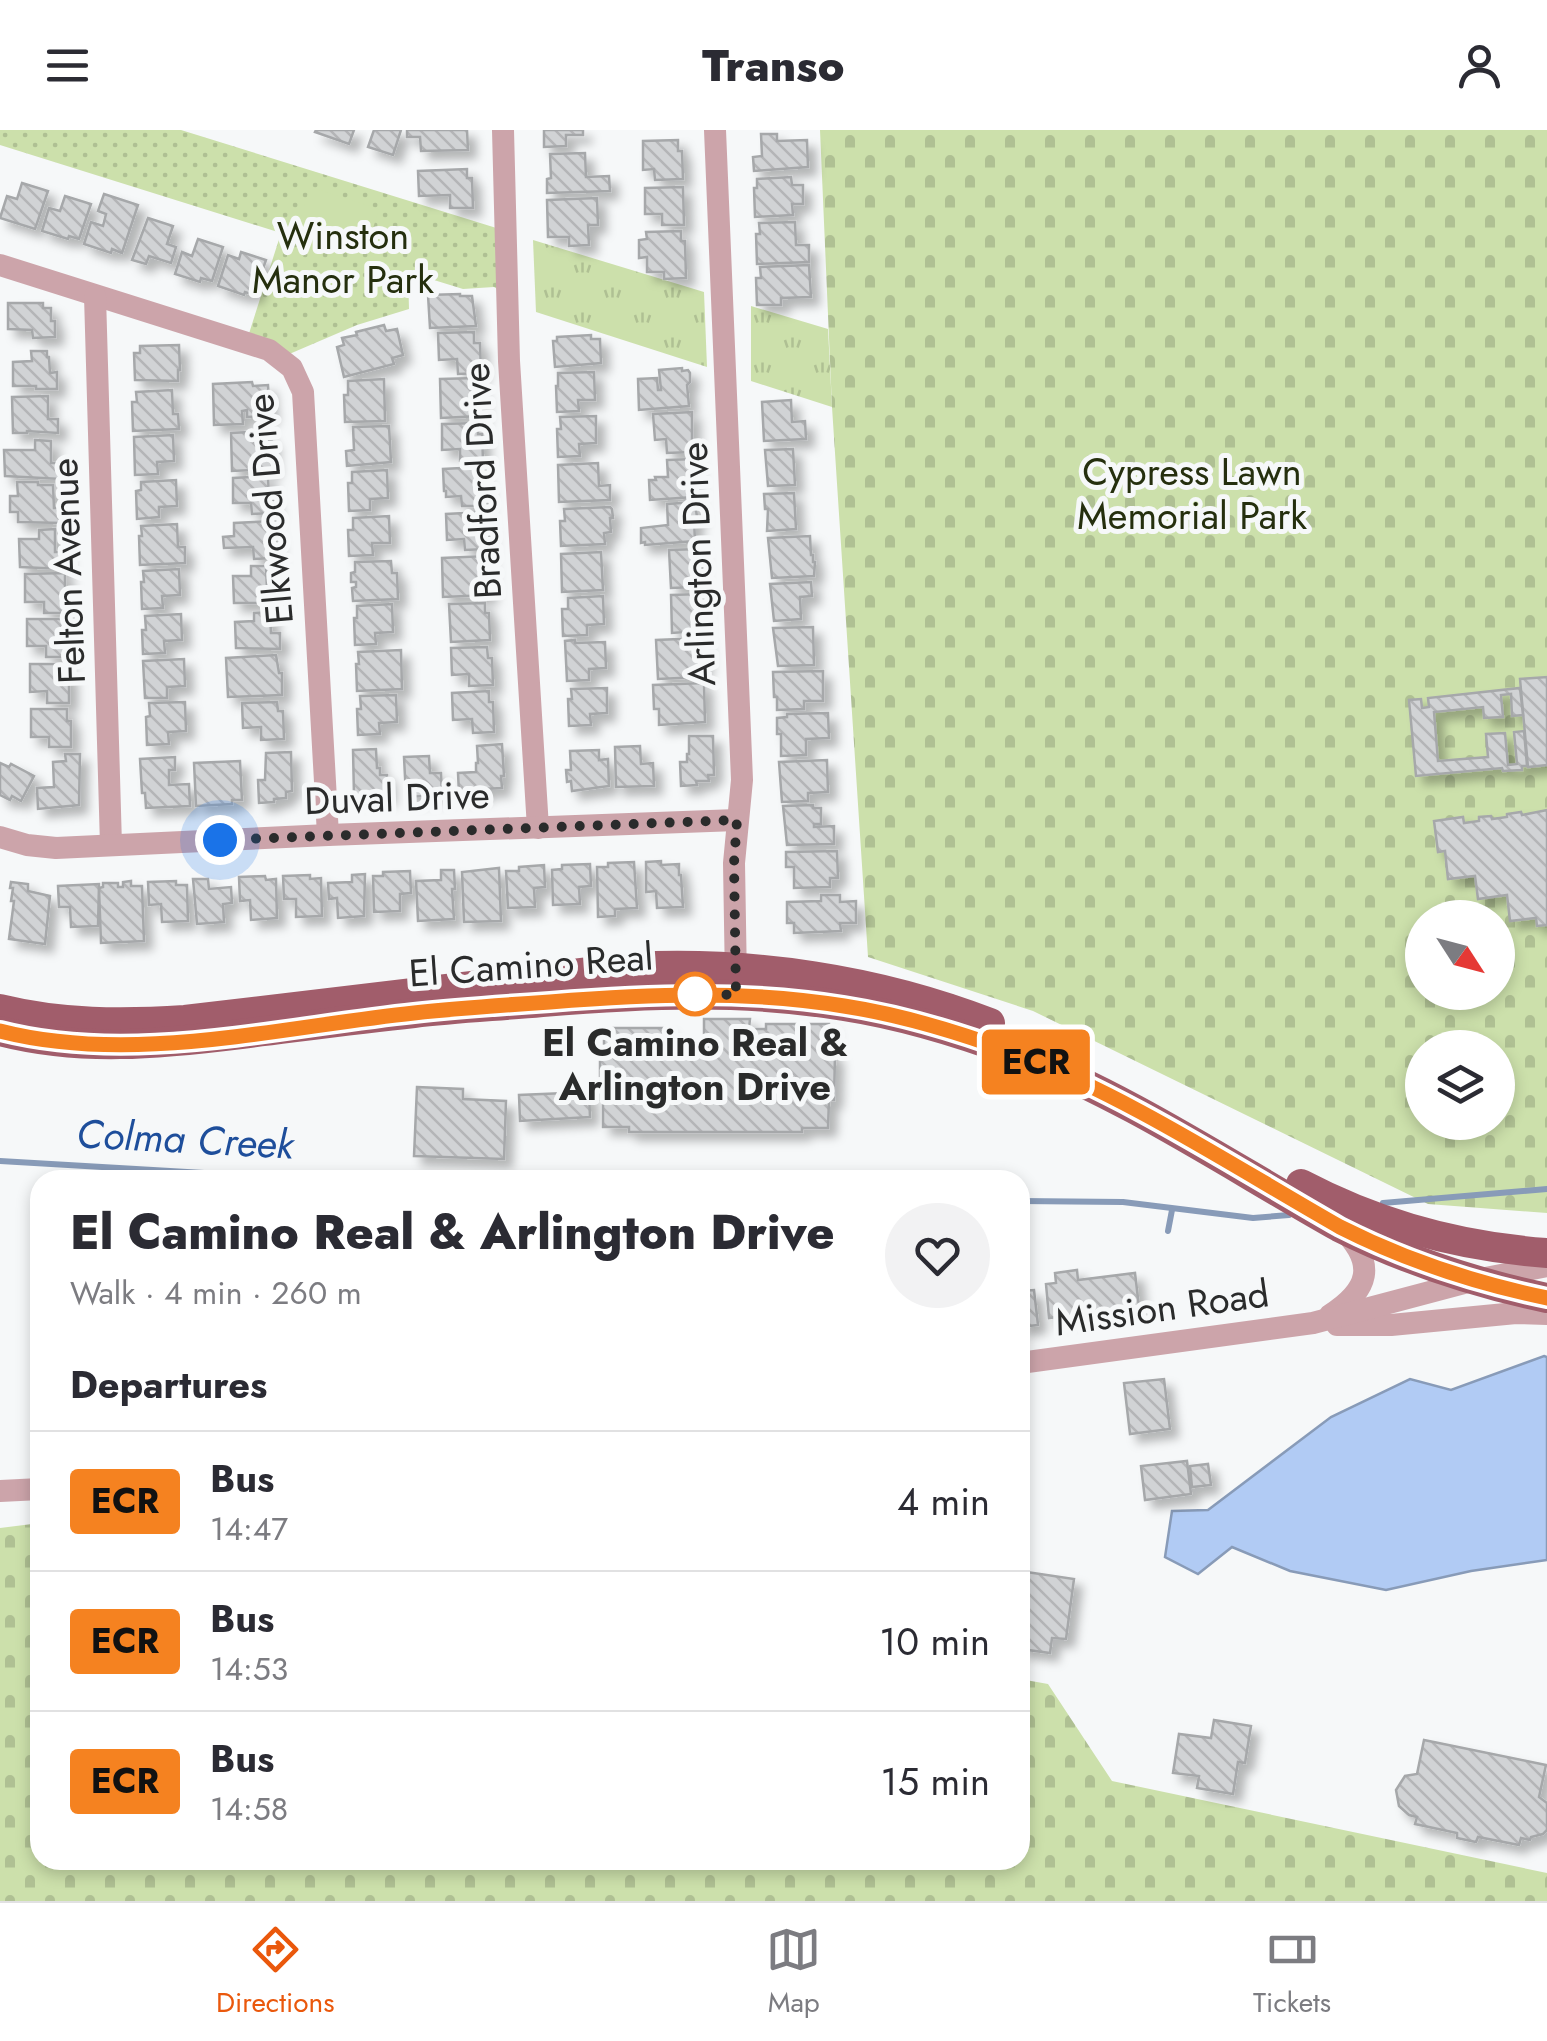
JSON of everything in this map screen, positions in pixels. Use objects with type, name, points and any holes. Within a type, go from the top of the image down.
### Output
[{"type":"main road","name":"El Camino Real","points":[[0,1009],[93,1023],[185,1020],[632,966],[686,964],[736,981],[893,1016],[1014,1053],[1130,1108],[1340,1227],[1410,1258],[1547,1298]]},
{"type":"main road","name":"El Camino Real","points":[[0,1031],[49,1041],[136,1045],[416,1012],[631,995],[736,981],[847,982],[969,1015],[1066,1055],[1348,1206],[1450,1238],[1547,1253]]},
{"type":"street","name":"Bradford Drive","points":[[503,130],[509,362],[538,828]]},
{"type":"street","name":"Arlington Drive","points":[[715,130],[742,780],[734,863],[736,981]]},
{"type":"street","name":"Elkwood Drive","points":[[0,265],[269,350],[292,368],[303,392],[328,835]]},
{"type":"street","name":"Felton Avenue","points":[[96,296],[112,845]]},
{"type":"street","name":"Duval Drive","points":[[0,837],[56,848],[737,820]]},
{"type":"street","name":"Mission Road","points":[[1313,1323],[1344,1305],[1363,1283],[1365,1268],[1361,1254],[1340,1227]]},
{"type":"street","name":"Mission Road","points":[[1030,1362],[1313,1323],[1475,1280],[1547,1266]]},
{"type":"street","name":"Mission Road","points":[[1313,1323],[1392,1325],[1516,1313],[1547,1314]]},
{"type":"street","points":[[0,1491],[30,1490]]},
{"type":"green space","name":"Winston Manor Park","points":[[0,130],[181,130],[506,231],[507,295],[494,287],[463,289],[408,272],[409,309],[357,325],[280,358],[246,343],[281,233],[0,145]]},
{"type":"green space","name":"Cypress Lawn Memorial Park","points":[[820,130],[1547,130],[1547,1213],[1428,1204],[1033,1011],[868,957],[832,407]]},
{"type":"green space","points":[[310,187],[379,209],[366,251],[297,230]]},
{"type":"green space","points":[[533,240],[704,292],[707,367],[536,312]]},
{"type":"green space","points":[[751,306],[828,329],[832,407],[751,381]]},
{"type":"green space","points":[[30,1524],[30,1870],[1030,1870],[1030,1681],[1048,1684],[1112,1781],[1547,1873],[1547,1901],[0,1901],[0,1528]]},
{"type":"water","points":[[1544,1356],[1547,1560],[1471,1571],[1386,1590],[1290,1571],[1232,1547],[1198,1574],[1165,1557],[1172,1511],[1208,1510],[1331,1417],[1410,1379],[1451,1390]]},
{"type":"building","points":[[316,130],[354,130],[349,144]]},
{"type":"building","points":[[374,130],[401,130],[393,155],[368,147]]},
{"type":"building","points":[[407,130],[467,130],[468,150],[421,151],[420,137],[407,137]]},
{"type":"building","points":[[544,130],[583,130],[583,135],[566,135],[566,146],[544,147]]},
{"type":"building","points":[[761,134],[777,134],[777,141],[807,140],[808,167],[754,171],[753,157],[762,156]]},
{"type":"building","points":[[678,140],[683,179],[655,180],[654,169],[643,170],[643,141]]},
{"type":"building","points":[[585,153],[586,177],[609,176],[610,191],[547,193],[550,154]]},
{"type":"building","points":[[467,169],[467,178],[472,178],[473,208],[450,208],[450,195],[419,196],[418,171]]},
{"type":"building","points":[[791,177],[792,185],[803,185],[803,204],[792,204],[793,215],[755,217],[757,179]]},
{"type":"building","points":[[22,183],[48,191],[35,229],[0,218],[7,196],[17,199]]},
{"type":"building","points":[[683,187],[684,225],[662,225],[662,214],[645,214],[645,188]]},
{"type":"building","points":[[104,194],[138,205],[122,253],[84,244],[91,222],[103,226],[106,214],[98,211]]},
{"type":"building","points":[[65,196],[91,204],[79,239],[42,231],[49,208],[60,211]]},
{"type":"building","points":[[597,198],[598,225],[588,225],[589,245],[569,246],[569,237],[548,237],[547,200]]},
{"type":"building","points":[[148,218],[173,226],[167,244],[176,247],[171,263],[149,256],[146,264],[132,260]]},
{"type":"building","points":[[795,222],[796,245],[809,245],[809,262],[757,264],[759,223]]},
{"type":"building","points":[[681,231],[686,278],[664,279],[664,272],[647,272],[647,257],[639,258],[639,240],[647,239],[646,232]]},
{"type":"building","points":[[198,239],[223,247],[212,281],[201,278],[200,282],[175,274],[182,252],[192,256]]},
{"type":"building","points":[[241,252],[266,260],[254,295],[218,286],[228,255],[239,259]]},
{"type":"building","points":[[809,265],[811,297],[781,298],[781,305],[757,305],[756,278],[761,278],[760,267]]},
{"type":"building","points":[[428,295],[472,296],[476,326],[430,328]]},
{"type":"building","points":[[8,303],[43,303],[43,308],[51,308],[55,337],[33,338],[32,330],[8,329]]},
{"type":"building","points":[[384,325],[386,331],[397,329],[403,355],[392,358],[394,364],[344,377],[337,347],[344,345],[342,338]]},
{"type":"building","points":[[474,332],[474,343],[480,343],[481,373],[458,374],[457,359],[439,360],[438,333]]},
{"type":"building","points":[[591,335],[591,339],[600,339],[601,363],[555,367],[553,341],[557,337]]},
{"type":"building","points":[[179,345],[178,381],[135,380],[134,353],[140,353],[140,346]]},
{"type":"building","points":[[31,351],[47,351],[50,373],[57,372],[57,389],[13,386],[13,362],[32,361]]},
{"type":"building","points":[[682,368],[690,373],[689,406],[639,410],[638,379],[657,378],[661,390],[659,370]]},
{"type":"building","points":[[594,372],[595,400],[578,400],[579,411],[557,412],[558,373]]},
{"type":"building","points":[[476,378],[481,416],[441,418],[440,379]]},
{"type":"building","points":[[384,379],[385,421],[345,422],[348,381]]},
{"type":"building","points":[[252,382],[253,386],[268,385],[270,416],[247,417],[247,410],[242,411],[243,424],[214,425],[213,384]]},
{"type":"building","points":[[172,390],[173,414],[178,414],[179,429],[133,431],[132,402],[137,402],[136,392]]},
{"type":"building","points":[[48,396],[48,419],[58,419],[58,433],[13,433],[12,397]]},
{"type":"building","points":[[791,400],[792,422],[805,421],[806,439],[764,441],[762,402]]},
{"type":"building","points":[[692,412],[692,452],[667,453],[666,439],[655,440],[653,414]]},
{"type":"building","points":[[596,416],[596,443],[579,444],[580,456],[558,457],[560,417]]},
{"type":"building","points":[[478,423],[483,460],[460,461],[460,449],[442,450],[442,424]]},
{"type":"building","points":[[389,426],[391,462],[347,466],[346,451],[354,450],[353,427]]},
{"type":"building","points":[[267,431],[267,441],[272,441],[272,450],[267,450],[268,456],[272,455],[272,469],[232,471],[231,433]]},
{"type":"building","points":[[173,435],[174,461],[157,462],[158,474],[135,475],[134,437]]},
{"type":"building","points":[[35,440],[51,441],[51,463],[61,463],[61,479],[5,476],[4,450],[35,450]]},
{"type":"building","points":[[793,449],[795,485],[768,486],[765,450]]},
{"type":"building","points":[[694,459],[694,497],[650,500],[649,480],[668,477],[667,460]]},
{"type":"building","points":[[598,463],[599,486],[610,485],[610,500],[559,502],[558,465]]},
{"type":"building","points":[[480,467],[484,506],[462,506],[461,496],[446,497],[443,469]]},
{"type":"building","points":[[387,470],[388,498],[370,499],[370,510],[349,511],[348,483],[352,483],[352,472]]},
{"type":"building","points":[[268,476],[273,513],[252,514],[251,503],[233,503],[233,478]]},
{"type":"building","points":[[176,480],[177,506],[159,507],[159,517],[137,519],[136,491],[141,490],[141,482]]},
{"type":"building","points":[[17,482],[53,485],[54,508],[62,508],[62,523],[18,522],[18,512],[10,512],[10,496],[18,496]]},
{"type":"building","points":[[794,493],[796,529],[767,531],[764,494]]},
{"type":"building","points":[[695,502],[695,541],[641,543],[641,528],[668,525],[667,504]]},
{"type":"building","points":[[610,507],[613,518],[611,532],[604,533],[605,544],[561,546],[560,521],[565,521],[564,509]]},
{"type":"building","points":[[483,512],[487,549],[465,550],[464,539],[447,540],[446,514]]},
{"type":"building","points":[[389,516],[390,543],[372,543],[373,555],[349,556],[348,530],[353,530],[353,518]]},
{"type":"building","points":[[271,521],[275,558],[254,559],[253,547],[224,548],[223,537],[234,536],[234,523]]},
{"type":"building","points":[[177,524],[178,547],[185,547],[185,563],[140,565],[141,526]]},
{"type":"building","points":[[55,529],[55,552],[64,552],[64,569],[20,567],[19,539],[39,539],[39,530]]},
{"type":"building","points":[[810,536],[814,576],[772,578],[768,538]]},
{"type":"building","points":[[698,549],[697,587],[671,588],[669,550]]},
{"type":"building","points":[[601,552],[603,590],[562,592],[561,554]]},
{"type":"building","points":[[487,556],[489,595],[443,597],[442,558]]},
{"type":"building","points":[[391,561],[392,573],[397,573],[398,599],[353,601],[352,588],[356,582],[351,582],[351,573],[355,572],[355,562]]},
{"type":"building","points":[[251,566],[266,566],[267,589],[278,589],[278,603],[234,603],[233,576],[251,576]]},
{"type":"building","points":[[179,569],[180,595],[162,596],[163,608],[142,609],[143,571]]},
{"type":"building","points":[[65,573],[65,613],[44,613],[44,602],[25,602],[25,574]]},
{"type":"building","points":[[811,582],[812,596],[800,597],[801,619],[774,621],[770,584]]},
{"type":"building","points":[[700,594],[699,631],[672,633],[671,595]]},
{"type":"building","points":[[603,596],[604,624],[587,625],[587,635],[563,636],[562,609],[568,609],[568,598]]},
{"type":"building","points":[[485,603],[490,640],[451,642],[449,604]]},
{"type":"building","points":[[392,604],[393,632],[375,633],[376,644],[355,645],[357,606]]},
{"type":"building","points":[[270,612],[271,633],[280,633],[280,649],[236,648],[235,622],[254,621],[254,613]]},
{"type":"building","points":[[181,614],[182,640],[164,641],[165,653],[143,654],[145,616]]},
{"type":"building","points":[[27,619],[63,619],[67,657],[46,657],[46,646],[27,646]]},
{"type":"building","points":[[813,627],[814,665],[778,666],[773,628]]},
{"type":"building","points":[[703,638],[701,677],[658,679],[656,640]]},
{"type":"building","points":[[565,641],[605,642],[606,668],[589,669],[589,680],[567,681]]},
{"type":"building","points":[[487,647],[488,658],[492,658],[493,685],[469,686],[469,674],[452,675],[451,648]]},
{"type":"building","points":[[401,650],[402,689],[357,691],[358,652]]},
{"type":"building","points":[[276,655],[282,673],[282,695],[228,697],[226,658]]},
{"type":"building","points":[[184,659],[185,686],[167,687],[167,698],[145,698],[143,661]]},
{"type":"building","points":[[30,664],[65,664],[69,703],[47,703],[47,691],[30,692]]},
{"type":"building","points":[[823,671],[823,701],[804,701],[804,709],[777,710],[773,672]]},
{"type":"building","points":[[1547,677],[1547,765],[1528,767],[1520,679]]},
{"type":"building","points":[[704,683],[705,722],[659,725],[653,685]]},
{"type":"building","points":[[607,688],[607,713],[590,714],[591,725],[569,726],[571,689]]},
{"type":"building","points":[[1520,688],[1523,715],[1512,716],[1511,694],[1501,695],[1503,717],[1484,718],[1483,707],[1434,712],[1438,761],[1488,757],[1486,734],[1505,733],[1508,765],[1517,764],[1514,732],[1524,731],[1527,766],[1522,766],[1522,770],[1502,768],[1416,776],[1409,700],[1421,699],[1422,708],[1429,707],[1428,698]]},
{"type":"building","points":[[489,691],[494,732],[473,733],[472,719],[453,720],[452,693]]},
{"type":"building","points":[[396,695],[397,722],[379,723],[380,734],[358,735],[360,696]]},
{"type":"building","points":[[185,702],[186,731],[168,732],[169,744],[147,745],[149,703]]},
{"type":"building","points":[[277,702],[278,711],[283,711],[284,739],[261,740],[261,727],[243,728],[242,703]]},
{"type":"building","points":[[31,709],[67,709],[71,747],[49,747],[49,737],[31,737]]},
{"type":"building","points":[[828,713],[829,738],[806,739],[806,755],[781,756],[777,718],[787,714]]},
{"type":"building","points":[[689,736],[713,736],[714,775],[708,775],[709,781],[696,781],[697,785],[681,786],[680,762],[687,762]]},
{"type":"building","points":[[502,744],[502,788],[459,794],[458,773],[476,772],[477,746]]},
{"type":"building","points":[[640,746],[641,764],[653,763],[654,786],[616,787],[615,747]]},
{"type":"building","points":[[376,749],[377,768],[380,775],[387,775],[387,797],[354,796],[353,750]]},
{"type":"building","points":[[599,750],[599,760],[608,759],[609,786],[572,791],[566,770],[571,770],[570,751]]},
{"type":"building","points":[[291,752],[292,791],[286,792],[286,798],[259,803],[258,780],[265,780],[266,753]]},
{"type":"building","points":[[65,754],[80,754],[79,805],[38,809],[37,788],[54,787],[53,762],[66,761]]},
{"type":"building","points":[[429,756],[430,773],[441,773],[442,795],[406,797],[404,757]]},
{"type":"building","points":[[175,757],[175,770],[169,770],[169,785],[189,784],[190,806],[146,808],[140,759]]},
{"type":"building","points":[[827,760],[828,792],[808,793],[808,801],[782,802],[779,762]]},
{"type":"building","points":[[240,761],[242,800],[196,806],[194,763]]},
{"type":"building","points":[[0,763],[34,776],[21,801],[0,795]]},
{"type":"building","points":[[783,806],[821,808],[821,824],[814,827],[834,826],[834,844],[787,845]]},
{"type":"building","points":[[1547,810],[1547,925],[1537,926],[1536,918],[1515,920],[1515,900],[1508,900],[1507,895],[1478,899],[1475,876],[1448,879],[1445,851],[1438,852],[1434,821],[1463,817],[1464,823],[1479,821],[1479,817],[1492,819],[1521,812],[1522,815]]},
{"type":"building","points":[[837,851],[838,878],[830,878],[830,887],[794,888],[794,867],[786,867],[786,852]]},
{"type":"building","points":[[661,861],[661,865],[679,864],[683,907],[657,908],[656,891],[646,892],[646,862]]},
{"type":"building","points":[[634,862],[637,908],[615,909],[615,916],[598,917],[597,867]]},
{"type":"building","points":[[590,864],[591,886],[579,887],[580,904],[553,905],[552,870],[562,869],[562,865]]},
{"type":"building","points":[[544,865],[545,887],[534,888],[535,907],[508,908],[506,871]]},
{"type":"building","points":[[499,868],[501,921],[464,922],[462,872]]},
{"type":"building","points":[[441,870],[454,870],[454,919],[418,921],[416,881],[441,880]]},
{"type":"building","points":[[410,871],[411,893],[400,894],[400,911],[374,912],[373,876]]},
{"type":"building","points":[[365,874],[364,916],[338,918],[337,898],[329,899],[328,883],[352,882],[352,875]]},
{"type":"building","points":[[310,875],[310,879],[321,878],[322,916],[296,917],[296,899],[284,899],[283,876]]},
{"type":"building","points":[[265,876],[266,880],[276,879],[277,918],[251,920],[250,900],[240,901],[239,877]]},
{"type":"building","points":[[193,879],[208,879],[209,889],[231,887],[232,903],[223,904],[224,922],[197,924]]},
{"type":"building","points":[[131,881],[131,886],[142,886],[144,941],[101,943],[99,888],[103,883],[123,887],[123,882]]},
{"type":"building","points":[[176,881],[176,885],[187,885],[188,921],[162,922],[161,904],[149,905],[148,882]]},
{"type":"building","points":[[11,882],[28,884],[28,891],[50,896],[45,944],[9,939],[14,901]]},
{"type":"building","points":[[99,884],[98,926],[71,927],[70,907],[59,907],[58,886]]},
{"type":"building","points":[[821,895],[840,895],[840,902],[856,901],[856,923],[840,923],[841,931],[794,933],[794,923],[787,923],[787,902],[821,901]]},
{"type":"building","points":[[704,1019],[750,1019],[749,1029],[766,1029],[766,1024],[829,1024],[829,1055],[835,1055],[834,1100],[829,1100],[828,1128],[802,1128],[802,1132],[629,1132],[629,1127],[603,1127],[600,1054],[604,1054],[604,1028],[667,1028],[667,1041],[704,1041]]},
{"type":"building","points":[[417,1087],[463,1089],[463,1099],[506,1101],[504,1159],[414,1156]]},
{"type":"building","points":[[589,1092],[590,1117],[520,1121],[519,1095]]},
{"type":"building","points":[[1077,1270],[1078,1280],[1135,1273],[1139,1307],[1049,1318],[1046,1284],[1056,1283],[1055,1273]]},
{"type":"building","points":[[1030,1290],[1034,1290],[1038,1325],[1030,1326]]},
{"type":"building","points":[[1164,1379],[1170,1429],[1130,1434],[1124,1383]]},
{"type":"building","points":[[1187,1461],[1191,1494],[1145,1500],[1141,1466]]},
{"type":"building","points":[[1208,1464],[1211,1485],[1192,1487],[1190,1466]]},
{"type":"building","points":[[1030,1572],[1074,1579],[1066,1639],[1052,1638],[1050,1653],[1030,1650]]},
{"type":"building","points":[[1214,1720],[1251,1726],[1245,1763],[1238,1762],[1233,1794],[1197,1788],[1199,1776],[1173,1773],[1179,1734],[1211,1738]]},
{"type":"building","points":[[1424,1740],[1546,1765],[1539,1797],[1547,1803],[1547,1830],[1530,1840],[1521,1838],[1519,1845],[1478,1837],[1476,1842],[1457,1838],[1457,1833],[1415,1824],[1417,1817],[1399,1806],[1396,1790],[1405,1776],[1417,1774]]},
{"type":"waterway","name":"Colma Creek","points":[[0,1161],[153,1170]]},
{"type":"waterway","name":"Colma Creek","points":[[1383,1203],[1547,1189]]},
{"type":"waterway","name":"Colma Creek","points":[[1030,1201],[1123,1202],[1253,1218],[1289,1215]]},
{"type":"waterway","points":[[1168,1231],[1172,1210]]},
{"type":"bus line","name":"ECR","points":[[0,1031],[49,1041],[136,1045],[416,1012],[631,995],[736,995],[843,1006],[911,1020],[1014,1053],[1114,1099],[1376,1245],[1464,1277],[1547,1298]]},
{"type":"place","name":"El Camino Real & Arlington Drive","points":[[695,994]]},
{"type":"route","points":[[220,840],[737,820],[736,995],[685,993],[695,994]]}]
